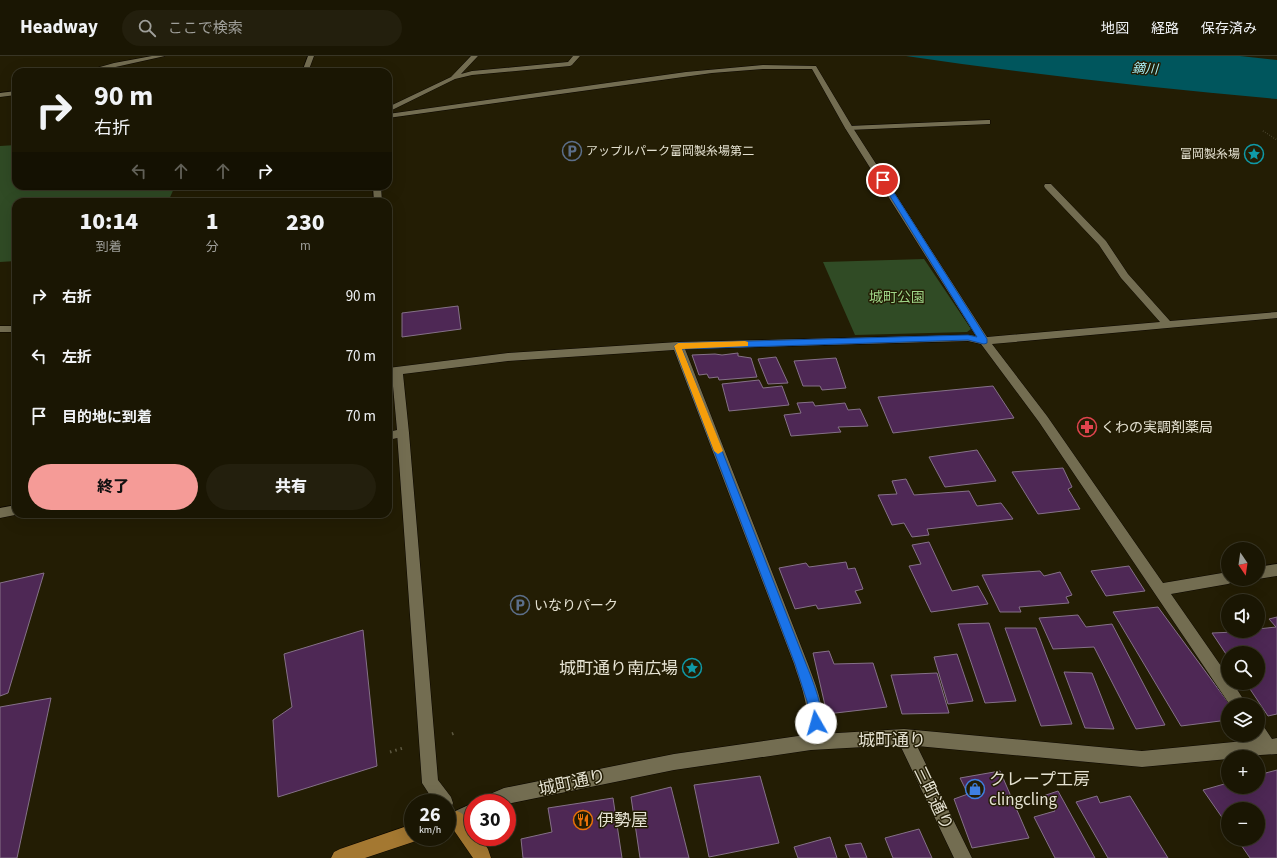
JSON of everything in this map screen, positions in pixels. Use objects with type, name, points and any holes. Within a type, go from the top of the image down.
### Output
[{"type":"main road","points":[[456,821],[482,855],[482,858]]},
{"type":"main road","points":[[340,858],[404,836]]},
{"type":"street","points":[[106,68],[162,56]]},
{"type":"street","points":[[306,68],[311,56]]},
{"type":"street","points":[[452,78],[475,56]]},
{"type":"street","points":[[392,108],[452,78],[472,73],[570,64],[577,56]]},
{"type":"street","points":[[392,115],[677,75],[736,69],[790,66],[814,67],[849,128],[984,341],[1043,418],[1234,698]]},
{"type":"street","points":[[0,95],[12,93]]},
{"type":"street","points":[[849,128],[987,122]]},
{"type":"street","points":[[1048,186],[1103,243],[1124,276],[1168,325]]},
{"type":"street","points":[[437,794],[430,783],[403,433],[392,372],[508,357],[678,346],[968,338],[984,341],[1277,315]]},
{"type":"street","points":[[0,329],[12,329]]},
{"type":"street","points":[[678,346],[801,664],[813,701],[816,723],[810,742]]},
{"type":"street","points":[[392,435],[403,433]]},
{"type":"street","points":[[0,513],[12,511]]},
{"type":"street","points":[[1265,572],[1277,570]]},
{"type":"street","points":[[1160,590],[1221,579]]},
{"type":"street","name":"城町通り","points":[[514,794],[674,762],[810,742],[904,737],[1142,759],[1272,747]]},
{"type":"street","name":"三町通り","points":[[904,737],[963,858]]},
{"type":"path","points":[[1263,131],[1277,140]]},
{"type":"green space","points":[[12,145],[12,190],[173,190],[170,198],[12,198],[12,261],[0,262],[0,146]]},
{"type":"green space","name":"城町公園","points":[[924,259],[971,329],[967,332],[855,335],[823,262]]},
{"type":"water","name":"鏑川","points":[[906,56],[1240,56],[1277,60],[1277,99],[1091,80]]},
{"type":"building","points":[[458,306],[461,329],[402,337],[402,313]]},
{"type":"building","points":[[738,353],[738,356],[751,358],[757,377],[719,380],[718,377],[709,378],[707,374],[699,375],[692,355],[722,355]]},
{"type":"building","points":[[776,357],[788,383],[768,384],[758,359]]},
{"type":"building","points":[[836,358],[846,388],[822,390],[820,386],[803,386],[794,361]]},
{"type":"building","points":[[759,380],[763,388],[782,386],[789,405],[729,411],[722,384]]},
{"type":"building","points":[[993,386],[1014,418],[893,433],[878,397]]},
{"type":"building","points":[[813,402],[815,406],[845,403],[848,410],[860,409],[868,426],[838,427],[841,432],[791,436],[784,415],[801,413],[797,403]]},
{"type":"building","points":[[977,450],[996,481],[945,487],[929,457]]},
{"type":"building","points":[[1063,468],[1072,487],[1068,489],[1080,509],[1038,514],[1012,472]]},
{"type":"building","points":[[906,479],[914,495],[969,491],[977,506],[1001,503],[1013,519],[927,529],[929,535],[912,537],[904,523],[892,525],[878,495],[897,494],[892,481]]},
{"type":"building","points":[[929,542],[952,591],[978,586],[988,604],[931,612],[909,566],[921,564],[912,545]]},
{"type":"building","points":[[846,562],[848,569],[855,568],[863,589],[855,591],[861,603],[818,609],[816,605],[795,609],[779,568],[806,563],[809,567]]},
{"type":"building","points":[[1129,566],[1145,591],[1106,596],[1091,571]]},
{"type":"building","points":[[1040,571],[1044,576],[1060,572],[1072,595],[1066,597],[1069,603],[1019,607],[1021,612],[1000,612],[982,575]]},
{"type":"building","points":[[44,573],[8,693],[0,696],[0,583]]},
{"type":"building","points":[[1158,607],[1225,698],[1221,698],[1221,721],[1181,726],[1113,612]]},
{"type":"building","points":[[1078,615],[1086,627],[1112,624],[1165,725],[1136,729],[1094,647],[1053,649],[1039,618]]},
{"type":"building","points":[[1277,617],[1277,714],[1268,716],[1265,712],[1265,698],[1256,698],[1251,690],[1265,690],[1265,646],[1221,646],[1212,633],[1221,633],[1221,638],[1265,638],[1265,628],[1276,627],[1269,619]]},
{"type":"building","points":[[989,623],[1016,701],[985,703],[958,624]]},
{"type":"building","points":[[1005,628],[1036,628],[1072,724],[1041,726]]},
{"type":"building","points":[[363,630],[377,766],[278,797],[273,720],[292,707],[284,654]]},
{"type":"building","points":[[829,651],[834,664],[873,663],[887,707],[827,714],[813,653]]},
{"type":"building","points":[[957,654],[973,701],[948,704],[934,657]]},
{"type":"building","points":[[1064,672],[1092,673],[1114,729],[1085,728]]},
{"type":"building","points":[[937,673],[949,713],[902,714],[891,675]]},
{"type":"building","points":[[51,698],[17,858],[0,858],[0,707]]},
{"type":"building","points":[[1277,770],[1277,858],[1250,858],[1242,846],[1265,846],[1265,802],[1221,802],[1221,816],[1203,790],[1221,785],[1221,794],[1265,794],[1265,773]]},
{"type":"building","points":[[1000,771],[1029,838],[972,848],[954,799],[968,794],[960,778]]},
{"type":"building","points":[[760,776],[779,843],[709,857],[694,785]]},
{"type":"building","points":[[671,787],[689,858],[640,858],[631,797]]},
{"type":"building","points":[[1058,791],[1095,858],[1055,858],[1034,817],[1055,811],[1052,807],[1049,808],[1043,796]]},
{"type":"building","points":[[1097,796],[1100,803],[1130,796],[1168,858],[1108,858],[1076,802]]},
{"type":"building","name":"伊勢屋","points":[[613,798],[622,858],[523,858],[521,839],[552,832],[548,808]]},
{"type":"building","points":[[919,829],[932,858],[893,858],[885,838]]},
{"type":"building","points":[[830,837],[837,858],[798,858],[794,847]]},
{"type":"building","points":[[861,843],[867,858],[850,858],[845,845]]},
{"type":"slow traffic","points":[[718,451],[678,346],[745,344]]},
{"type":"place","name":"アップルパーク富岡製糸場第二","points":[[572,151]]},
{"type":"place","name":"富岡製糸場","points":[[1254,154]]},
{"type":"place","name":"くわの実調剤薬局","points":[[1087,427]]},
{"type":"place","name":"いなりパーク","points":[[520,605]]},
{"type":"place","name":"城町通り南広場","points":[[692,668]]},
{"type":"place","name":"クレープ工房 clingcling","points":[[975,789]]},
{"type":"place","name":"伊勢屋","points":[[583,820]]},
{"type":"route","points":[[816,723],[813,701],[801,664],[678,346],[968,338],[984,341],[883,180]]}]
